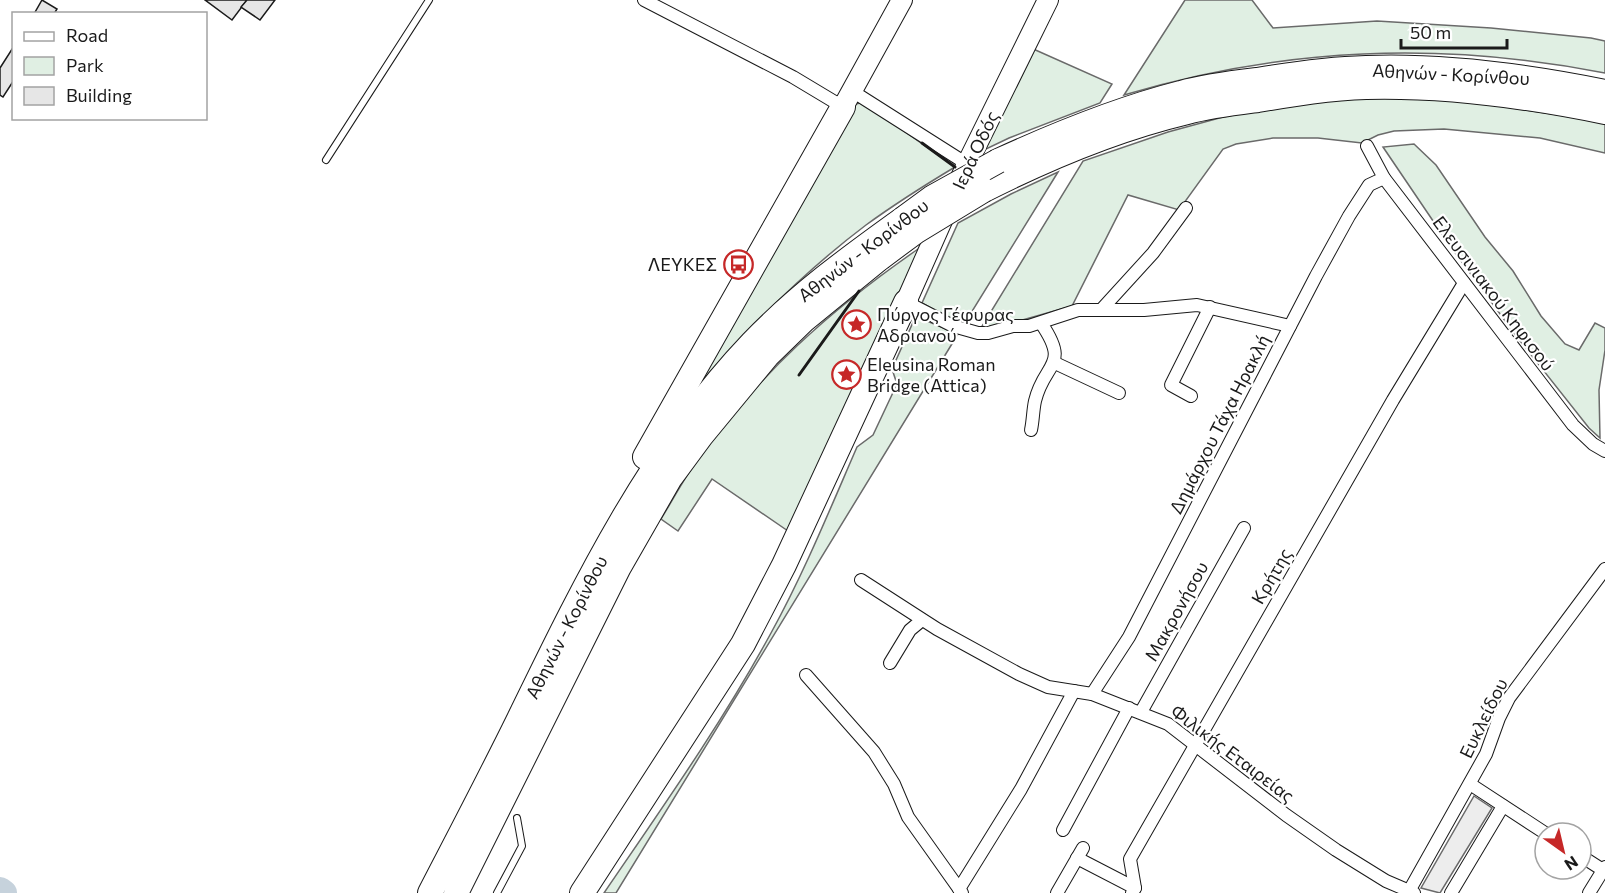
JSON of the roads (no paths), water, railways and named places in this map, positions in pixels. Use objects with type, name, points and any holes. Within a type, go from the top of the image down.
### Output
[{"type":"highway","name":"Αθηνών - Κορίνθου","points":[[430,893],[601,558],[653,468],[684,426],[752,344],[799,298],[831,271],[933,197],[998,161],[1067,131],[1138,105],[1183,92],[1243,82],[1304,73],[1366,68],[1429,69],[1530,77],[1605,92]]},
{"type":"highway","name":"Αθηνών - Κορίνθου","points":[[456,893],[619,567],[670,478],[714,419],[767,356],[804,320],[915,232],[984,190],[1050,159],[1122,131],[1187,112],[1309,92],[1366,87],[1426,88],[1506,95],[1605,112]]},
{"type":"highway","points":[[601,558],[630,483],[848,99]]},
{"type":"highway","points":[[582,893],[743,644],[784,565],[906,302]]},
{"type":"main road","points":[[848,99],[902,0]]},
{"type":"main road","name":"Ιερά Οδός","points":[[906,302],[967,164],[1048,0]]},
{"type":"street","points":[[644,0],[793,77],[848,99],[967,164]]},
{"type":"street","name":"Ελευσινιακού Κηφισού","points":[[1367,146],[1384,178],[1573,425],[1593,444],[1605,451]]},
{"type":"street","name":"Δημάρχου Τάχα Ηρακλή","points":[[1092,694],[1129,637],[1349,216],[1369,185],[1384,178]]},
{"type":"street","points":[[1101,310],[1153,253],[1186,208]]},
{"type":"street","name":"Κρήτης","points":[[1133,890],[1130,859],[1393,400],[1464,283]]},
{"type":"street","points":[[906,302],[953,326],[978,333],[988,333],[1013,326],[1029,326],[1078,310],[1144,310],[1197,305],[1290,326]]},
{"type":"street","points":[[1191,396],[1171,385],[1210,307]]},
{"type":"street","points":[[1031,430],[1035,401],[1054,363],[1053,342],[1041,323]]},
{"type":"street","points":[[1054,363],[1119,393]]},
{"type":"street","name":"Μακρονήσου","points":[[1063,830],[1244,528]]},
{"type":"street","name":"Ευκλείδου","points":[[1410,892],[1486,754],[1509,698],[1605,569]]},
{"type":"street","name":"Φιλικής Εταιρείας","points":[[861,580],[922,620],[1019,674],[1048,687],[1092,694],[1168,724],[1197,744],[1286,815],[1336,850],[1386,881],[1410,892]]},
{"type":"street","points":[[890,663],[910,630],[922,620]]},
{"type":"street","points":[[806,675],[874,752],[894,783],[908,817],[961,891],[1021,789],[1074,691]]},
{"type":"street","points":[[1470,784],[1533,825]]},
{"type":"street","points":[[1451,893],[1503,806]]},
{"type":"street","points":[[1057,893],[1080,853],[1133,890]]},
{"type":"street","points":[[1589,893],[1604,868]]},
{"type":"lane","points":[[326,160],[429,0]]},
{"type":"lane","points":[[497,893],[522,846],[517,818]]},
{"type":"waterway","points":[[0,890],[4,893]]},
{"type":"place","name":"ΛΕΥΚΕΣ","points":[[738,264]]},
{"type":"place","name":"Πύργος Γέφυρας Αδριανού","points":[[856,324]]},
{"type":"place","name":"Eleusina Roman Bridge (Attica)","points":[[846,374]]}]
